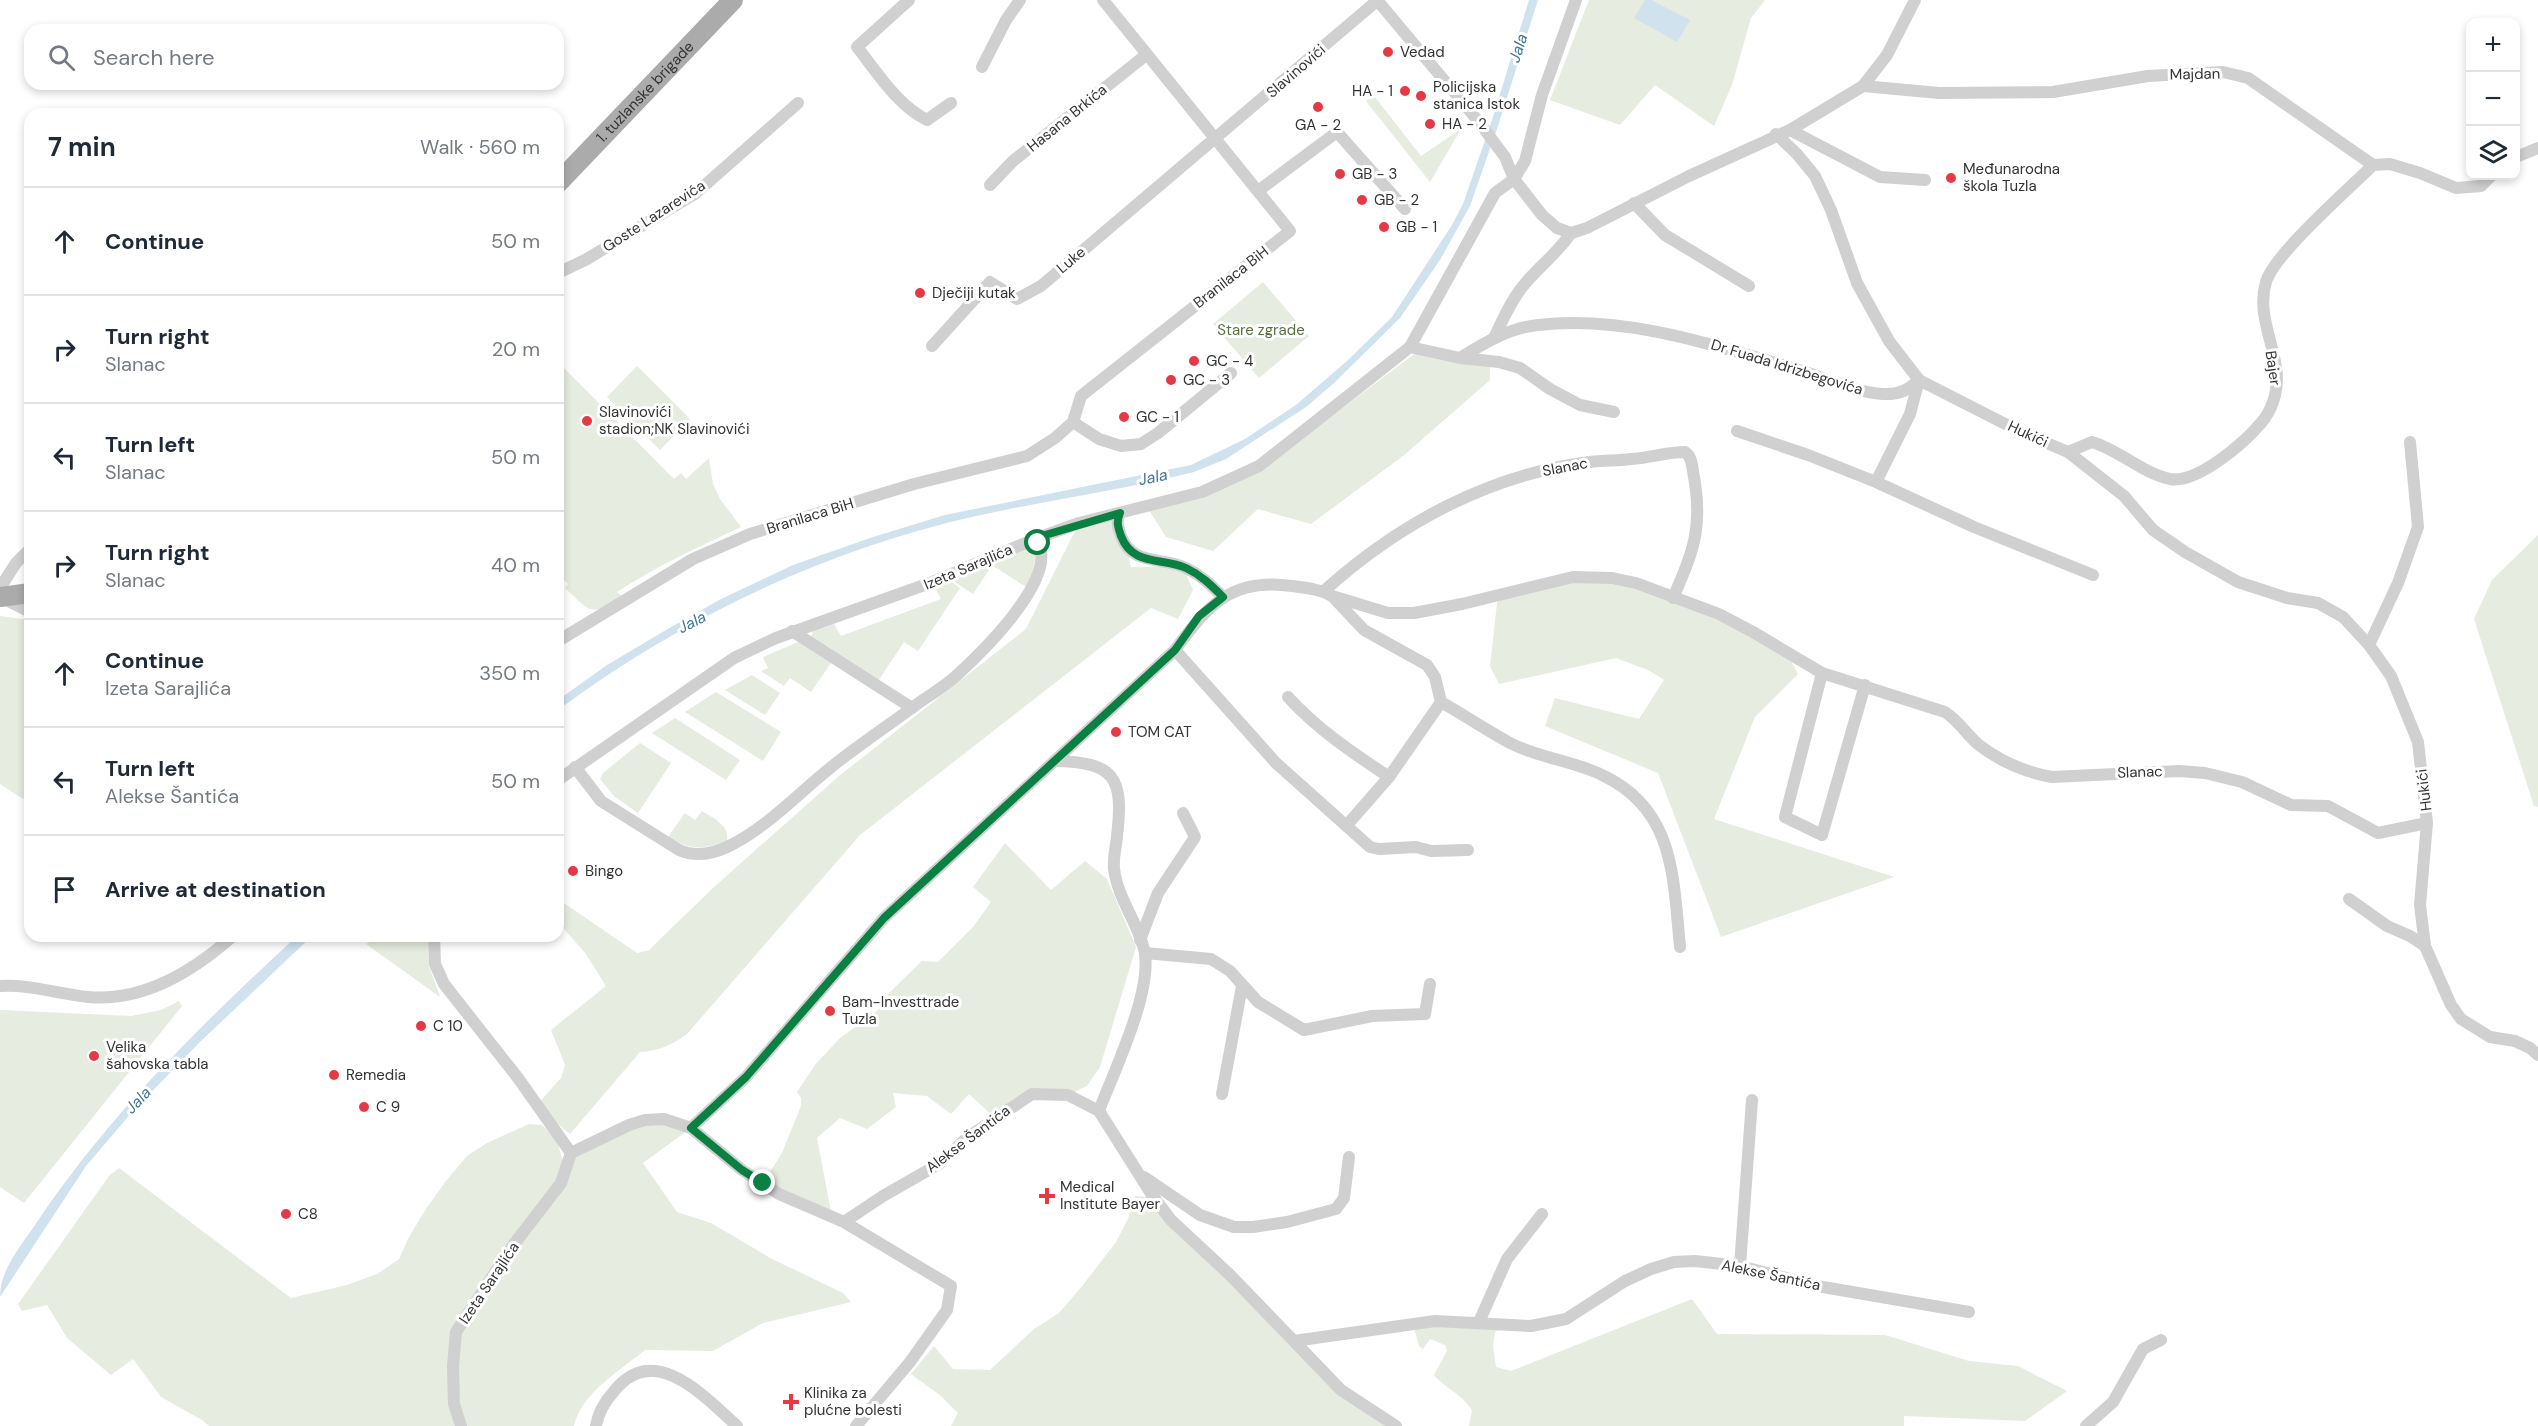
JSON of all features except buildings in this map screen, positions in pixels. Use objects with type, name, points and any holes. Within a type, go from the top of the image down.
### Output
[{"type":"main road","name":"1. tuzlanske brigade","points":[[564,177],[733,0]]},
{"type":"main road","points":[[0,597],[24,593]]},
{"type":"street","points":[[909,0],[857,47],[890,89],[917,115],[927,120],[951,103]]},
{"type":"street","points":[[982,67],[1006,20],[1020,0]]},
{"type":"street","points":[[1103,0],[1214,140],[1258,191],[1337,132],[1405,209]]},
{"type":"street","name":"Slavinovići","points":[[1214,140],[1378,0],[1479,122],[1505,157],[1514,179],[1542,215],[1557,228],[1571,233]]},
{"type":"street","points":[[1223,597],[1203,577],[1182,566],[1143,559],[1132,552],[1122,539],[1117,521],[1120,513],[1202,492],[1259,466],[1410,347],[1495,193],[1514,179],[1525,160],[1542,94],[1576,0]]},
{"type":"street","points":[[1495,336],[1507,310],[1523,286],[1563,245],[1571,233],[1587,228],[1776,134],[1790,130],[1863,86],[1887,55],[1915,0]]},
{"type":"street","name":"Hasana Brkića","points":[[990,185],[1013,161],[1146,55]]},
{"type":"street","name":"Majdan","points":[[1863,86],[1939,93],[2053,92],[2148,76],[2223,72],[2248,78],[2373,165],[2390,164],[2457,188],[2481,186],[2487,180]]},
{"type":"street","name":"Goste Lazarevića","points":[[564,270],[606,248],[696,193],[798,103]]},
{"type":"street","points":[[1790,130],[1880,177],[1925,180]]},
{"type":"street","name":"Hukići","points":[[1776,134],[1815,176],[1831,210],[1857,283],[1889,341],[1919,380],[2021,432],[2068,452],[2124,496],[2153,530],[2185,552],[2238,582],[2287,598],[2318,603],[2343,617],[2369,645],[2391,676],[2418,742],[2427,823],[2420,905],[2425,946],[2451,1005],[2461,1019],[2490,1037],[2515,1041],[2530,1048],[2538,1055]]},
{"type":"street","name":"Luke","points":[[932,346],[990,282],[1017,299],[1041,286],[1214,140]]},
{"type":"street","points":[[2520,155],[2538,148]]},
{"type":"street","name":"Bajer","points":[[2068,452],[2092,442],[2171,479],[2198,474],[2219,461],[2261,423],[2277,393],[2277,374],[2264,310],[2266,282],[2278,260],[2373,165]]},
{"type":"street","name":"Branilaca BiH","points":[[564,637],[693,559],[750,534],[914,484],[1027,456],[1073,422],[1082,396],[1290,231],[1258,191]]},
{"type":"street","points":[[1634,203],[1665,235],[1749,286]]},
{"type":"street","name":"Dr Fuada Idrizbegovića","points":[[1460,358],[1495,336],[1537,325],[1587,323],[1635,328],[1728,347],[1851,389],[1885,394],[1906,392],[1919,380]]},
{"type":"street","points":[[1410,347],[1460,358],[1499,362],[1520,369],[1580,405],[1614,412]]},
{"type":"street","points":[[1073,422],[1100,439],[1121,446],[1141,444],[1158,434],[1232,373]]},
{"type":"street","points":[[1876,482],[1910,414],[1919,380]]},
{"type":"street","points":[[1737,431],[1808,455],[1876,482],[1974,527],[2093,575]]},
{"type":"street","points":[[2369,645],[2398,583],[2418,526],[2410,442]]},
{"type":"street","name":"Slanac","points":[[1328,593],[1348,569],[1399,533],[1473,492],[1537,472],[1590,462],[1685,452],[1690,457],[1696,490],[1698,524],[1690,560],[1673,598]]},
{"type":"street","name":"Izeta Sarajlića","points":[[564,775],[734,658],[792,631],[930,583],[1035,538],[1120,513]]},
{"type":"street","points":[[575,767],[601,801],[667,844],[690,854],[713,852],[733,844],[766,821],[836,763],[955,677],[1023,603],[1035,581],[1040,564],[1038,543],[1035,538]]},
{"type":"street","points":[[0,588],[24,555]]},
{"type":"street","name":"Slanac","points":[[1175,650],[1199,616],[1223,597],[1253,584],[1269,583],[1328,593],[1388,613],[1414,613],[1454,606],[1573,577],[1593,576],[1636,583],[1727,619],[1822,673],[1864,685],[1898,699],[1945,712],[1956,720],[1977,743],[2019,769],[2034,774],[2052,777],[2179,771],[2205,773],[2242,782],[2292,805],[2328,807],[2378,833],[2427,823]]},
{"type":"street","points":[[1328,593],[1349,616],[1378,640],[1405,651],[1426,665],[1436,677],[1441,702],[1389,777],[1347,825]]},
{"type":"street","points":[[0,597],[24,609]]},
{"type":"street","points":[[792,631],[912,708]]},
{"type":"street","points":[[691,1128],[746,1077],[884,918],[1175,650],[1276,762],[1370,847],[1379,849],[1416,847],[1431,851],[1468,850]]},
{"type":"street","points":[[1822,673],[1785,817],[1822,835],[1864,685]]},
{"type":"street","points":[[1288,697],[1303,714],[1335,741],[1389,777]]},
{"type":"street","points":[[1441,702],[1513,744],[1601,774],[1633,792],[1653,817],[1670,860],[1680,947]]},
{"type":"street","points":[[1054,761],[1096,766],[1110,772],[1120,800],[1113,866],[1116,880],[1145,953],[1145,981],[1100,1111],[1156,1201],[1171,1220],[1231,1276],[1341,1390],[1396,1426]]},
{"type":"street","points":[[1140,940],[1158,893],[1195,837],[1183,813]]},
{"type":"street","points":[[2349,898],[2387,926],[2410,936],[2425,946]]},
{"type":"street","points":[[0,986],[39,989],[88,997],[123,995],[170,981],[200,964],[226,942]]},
{"type":"street","points":[[434,942],[435,963],[444,984],[518,1078],[571,1153],[645,1120],[664,1119],[691,1128],[742,1170],[779,1194],[844,1222],[951,1287],[947,1310],[910,1362],[856,1426]]},
{"type":"street","points":[[1145,953],[1211,959],[1230,971],[1258,1002],[1304,1030],[1372,1016],[1425,1014],[1430,984]]},
{"type":"street","points":[[1222,1094],[1242,986]]},
{"type":"street","name":"Alekse Šantića","points":[[844,1222],[883,1196],[939,1164],[968,1137],[1032,1094],[1068,1095],[1100,1111]]},
{"type":"street","points":[[1740,1266],[1752,1100]]},
{"type":"street","name":"Izeta Sarajlića","points":[[461,1426],[454,1404],[453,1366],[456,1332],[511,1248],[561,1183],[571,1153]]},
{"type":"street","points":[[1141,1175],[1200,1215],[1234,1227],[1253,1227],[1287,1222],[1336,1209],[1344,1198],[1349,1157]]},
{"type":"street","points":[[1479,1322],[1507,1259],[1542,1214]]},
{"type":"street","name":"Alekse Šantića","points":[[1294,1341],[1435,1321],[1531,1326],[1566,1319],[1625,1281],[1651,1269],[1674,1262],[1695,1261],[1740,1266],[1817,1286],[1969,1312]]},
{"type":"street","points":[[2086,1426],[2113,1402],[2143,1349],[2161,1340]]},
{"type":"street","points":[[596,1426],[597,1418],[607,1399],[622,1381],[642,1369],[662,1371],[672,1375],[712,1404],[737,1426]]},
{"type":"green space","points":[[1589,0],[1765,0],[1751,18],[1732,85],[1714,126],[1655,85],[1620,125],[1550,100]]},
{"type":"green space","points":[[1374,96],[1421,156],[1461,129],[1430,182],[1366,101]]},
{"type":"green space","name":"Stare zgrade","points":[[1263,282],[1309,336],[1259,378],[1213,324]]},
{"type":"green space","points":[[1421,349],[1490,365],[1490,380],[1403,456],[1311,524],[1258,509],[1213,551],[1166,537],[1147,507],[1269,463]]},
{"type":"green space","points":[[637,366],[690,419],[660,450],[607,397]]},
{"type":"green space","points":[[564,368],[674,479],[681,473],[686,479],[709,458],[713,484],[720,499],[741,527],[647,574],[617,592],[623,597],[604,607],[592,609],[587,607],[565,588],[568,584],[564,580]]},
{"type":"green space","points":[[1120,513],[1131,567],[1182,566],[1193,590],[1178,619],[1151,608],[860,835],[687,1034],[665,1047],[640,1052],[570,1134],[536,1106],[561,1078],[565,1065],[551,1030],[606,986],[586,954],[564,929],[564,903],[637,953],[649,950],[714,887],[839,776],[1026,629],[1079,523]]},
{"type":"green space","points":[[2538,535],[2538,807],[2534,806],[2474,619],[2492,580]]},
{"type":"green space","points":[[1024,546],[1038,546],[1029,589],[989,563]]},
{"type":"green space","points":[[984,566],[989,570],[973,594],[953,581]]},
{"type":"green space","points":[[1593,577],[1673,598],[1796,658],[1792,663],[1798,674],[1755,717],[1714,819],[1894,877],[1721,937],[1658,773],[1545,726],[1555,698],[1639,719],[1664,680],[1648,670],[1616,658],[1499,684],[1490,666],[1498,594]]},
{"type":"green space","points":[[949,580],[960,588],[918,651],[904,642],[878,681],[811,637],[813,631],[834,624],[841,636],[941,599],[934,586]]},
{"type":"green space","points":[[0,616],[24,620],[24,797],[23,799],[0,784]]},
{"type":"green space","points":[[798,642],[831,663],[811,692],[790,678],[784,686],[761,671],[768,668],[763,657]]},
{"type":"green space","points":[[752,675],[780,693],[765,715],[725,690]]},
{"type":"green space","points":[[716,692],[781,732],[763,761],[685,712]]},
{"type":"green space","points":[[675,718],[740,760],[726,780],[652,733]]},
{"type":"green space","points":[[640,743],[671,763],[638,813],[615,797],[600,779],[603,773]]},
{"type":"green space","points":[[702,811],[723,826],[727,841],[711,846],[691,847],[668,837],[685,813],[695,820]]},
{"type":"green space","points":[[1005,843],[1051,890],[1085,861],[1107,879],[1136,947],[1100,1067],[1087,1086],[1068,1095],[1032,1094],[995,1118],[969,1094],[951,1114],[927,1096],[893,1093],[896,1107],[867,1129],[840,1118],[817,1138],[832,1217],[763,1183],[782,1153],[801,1106],[801,1098],[797,1092],[815,1065],[839,1039],[878,1010],[889,993],[922,961],[938,962],[973,927],[991,902],[973,887]]},
{"type":"green space","points":[[370,942],[428,942],[429,966],[440,997],[366,944]]},
{"type":"green space","points":[[179,1001],[182,1006],[24,1203],[0,1187],[0,1010],[131,1016],[161,1010]]},
{"type":"green space","points":[[645,1120],[691,1128],[643,1163],[677,1212],[711,1223],[772,1259],[843,1293],[851,1302],[763,1323],[713,1351],[645,1350],[593,1393],[578,1414],[574,1426],[461,1426],[458,1417],[454,1426],[209,1426],[161,1397],[133,1359],[111,1375],[67,1338],[47,1305],[22,1311],[18,1304],[109,1176],[119,1168],[291,1298],[347,1285],[377,1274],[399,1259],[409,1237],[446,1181],[467,1156],[487,1143],[529,1124],[542,1125],[557,1141],[563,1162],[571,1153]]},
{"type":"green space","points":[[1135,1196],[1147,1197],[1309,1358],[1396,1426],[951,1426],[958,1413],[941,1396],[911,1374],[934,1346],[953,1369],[990,1370],[1034,1329],[1059,1313],[1083,1285],[1116,1242],[1128,1219]]},
{"type":"green space","points":[[1692,1299],[1717,1334],[1885,1335],[1969,1361],[2018,1366],[2067,1391],[2025,1421],[1904,1416],[1904,1426],[1469,1426],[1472,1411],[1469,1406],[1434,1375],[1447,1351],[1445,1345],[1430,1339],[1423,1349],[1419,1346],[1413,1324],[1506,1324],[1495,1332],[1493,1346],[1496,1367],[1511,1371]]},
{"type":"water","name":"Jala","points":[[1529,0],[1538,0],[1470,206],[1440,260],[1400,318],[1334,383],[1306,407],[1226,459],[1194,472],[976,516],[920,530],[810,568],[705,617],[654,646],[564,706],[564,696],[607,665],[721,599],[793,565],[945,515],[1191,465],[1245,439],[1296,405],[1347,361],[1392,317],[1452,225],[1463,204]]},
{"type":"water","points":[[1645,0],[1651,0],[1690,20],[1677,42],[1634,18]]},
{"type":"water","name":"Jala","points":[[291,942],[306,942],[200,1042],[133,1111],[86,1166],[0,1297],[3,1277],[12,1259],[64,1184],[157,1073]]},
{"type":"place","name":"Vedad","points":[[1388,52]]},
{"type":"place","name":"HA - 1","points":[[1405,91]]},
{"type":"place","name":"Policijska stanica Istok","points":[[1421,96]]},
{"type":"place","name":"GA - 2","points":[[1318,107]]},
{"type":"place","name":"HA - 2","points":[[1430,124]]},
{"type":"place","name":"GB - 3","points":[[1340,174]]},
{"type":"place","name":"Međunarodna škola Tuzla","points":[[1951,178]]},
{"type":"place","name":"GB - 2","points":[[1362,200]]},
{"type":"place","name":"GB - 1","points":[[1384,227]]},
{"type":"place","name":"Dječiji kutak","points":[[920,293]]},
{"type":"place","name":"GC - 4","points":[[1194,361]]},
{"type":"place","name":"GC - 3","points":[[1171,380]]},
{"type":"place","name":"GC - 1","points":[[1124,417]]},
{"type":"place","name":"Slavinovići stadion;NK Slavinovići","points":[[587,421]]},
{"type":"place","name":"TOM CAT","points":[[1116,732]]},
{"type":"place","name":"Bingo","points":[[573,871]]},
{"type":"place","name":"Bam-Investtrade Tuzla","points":[[830,1011]]},
{"type":"place","name":"C 10","points":[[421,1026]]},
{"type":"place","name":"Velika šahovska tabla","points":[[94,1056]]},
{"type":"place","name":"Remedia","points":[[334,1075]]},
{"type":"place","name":"C 9","points":[[364,1107]]},
{"type":"place","name":"Medical Institute Bayer","points":[[1047,1196]]},
{"type":"place","name":"C8","points":[[286,1214]]},
{"type":"place","name":"Klinika za plućne bolesti","points":[[791,1402]]},
{"type":"route","points":[[763,1183],[742,1170],[691,1128],[746,1077],[884,918],[942,861],[1175,650],[1199,616],[1223,597],[1203,577],[1182,566],[1143,559],[1132,552],[1122,539],[1117,521],[1120,513],[1079,523],[1035,538],[1038,543]]}]
